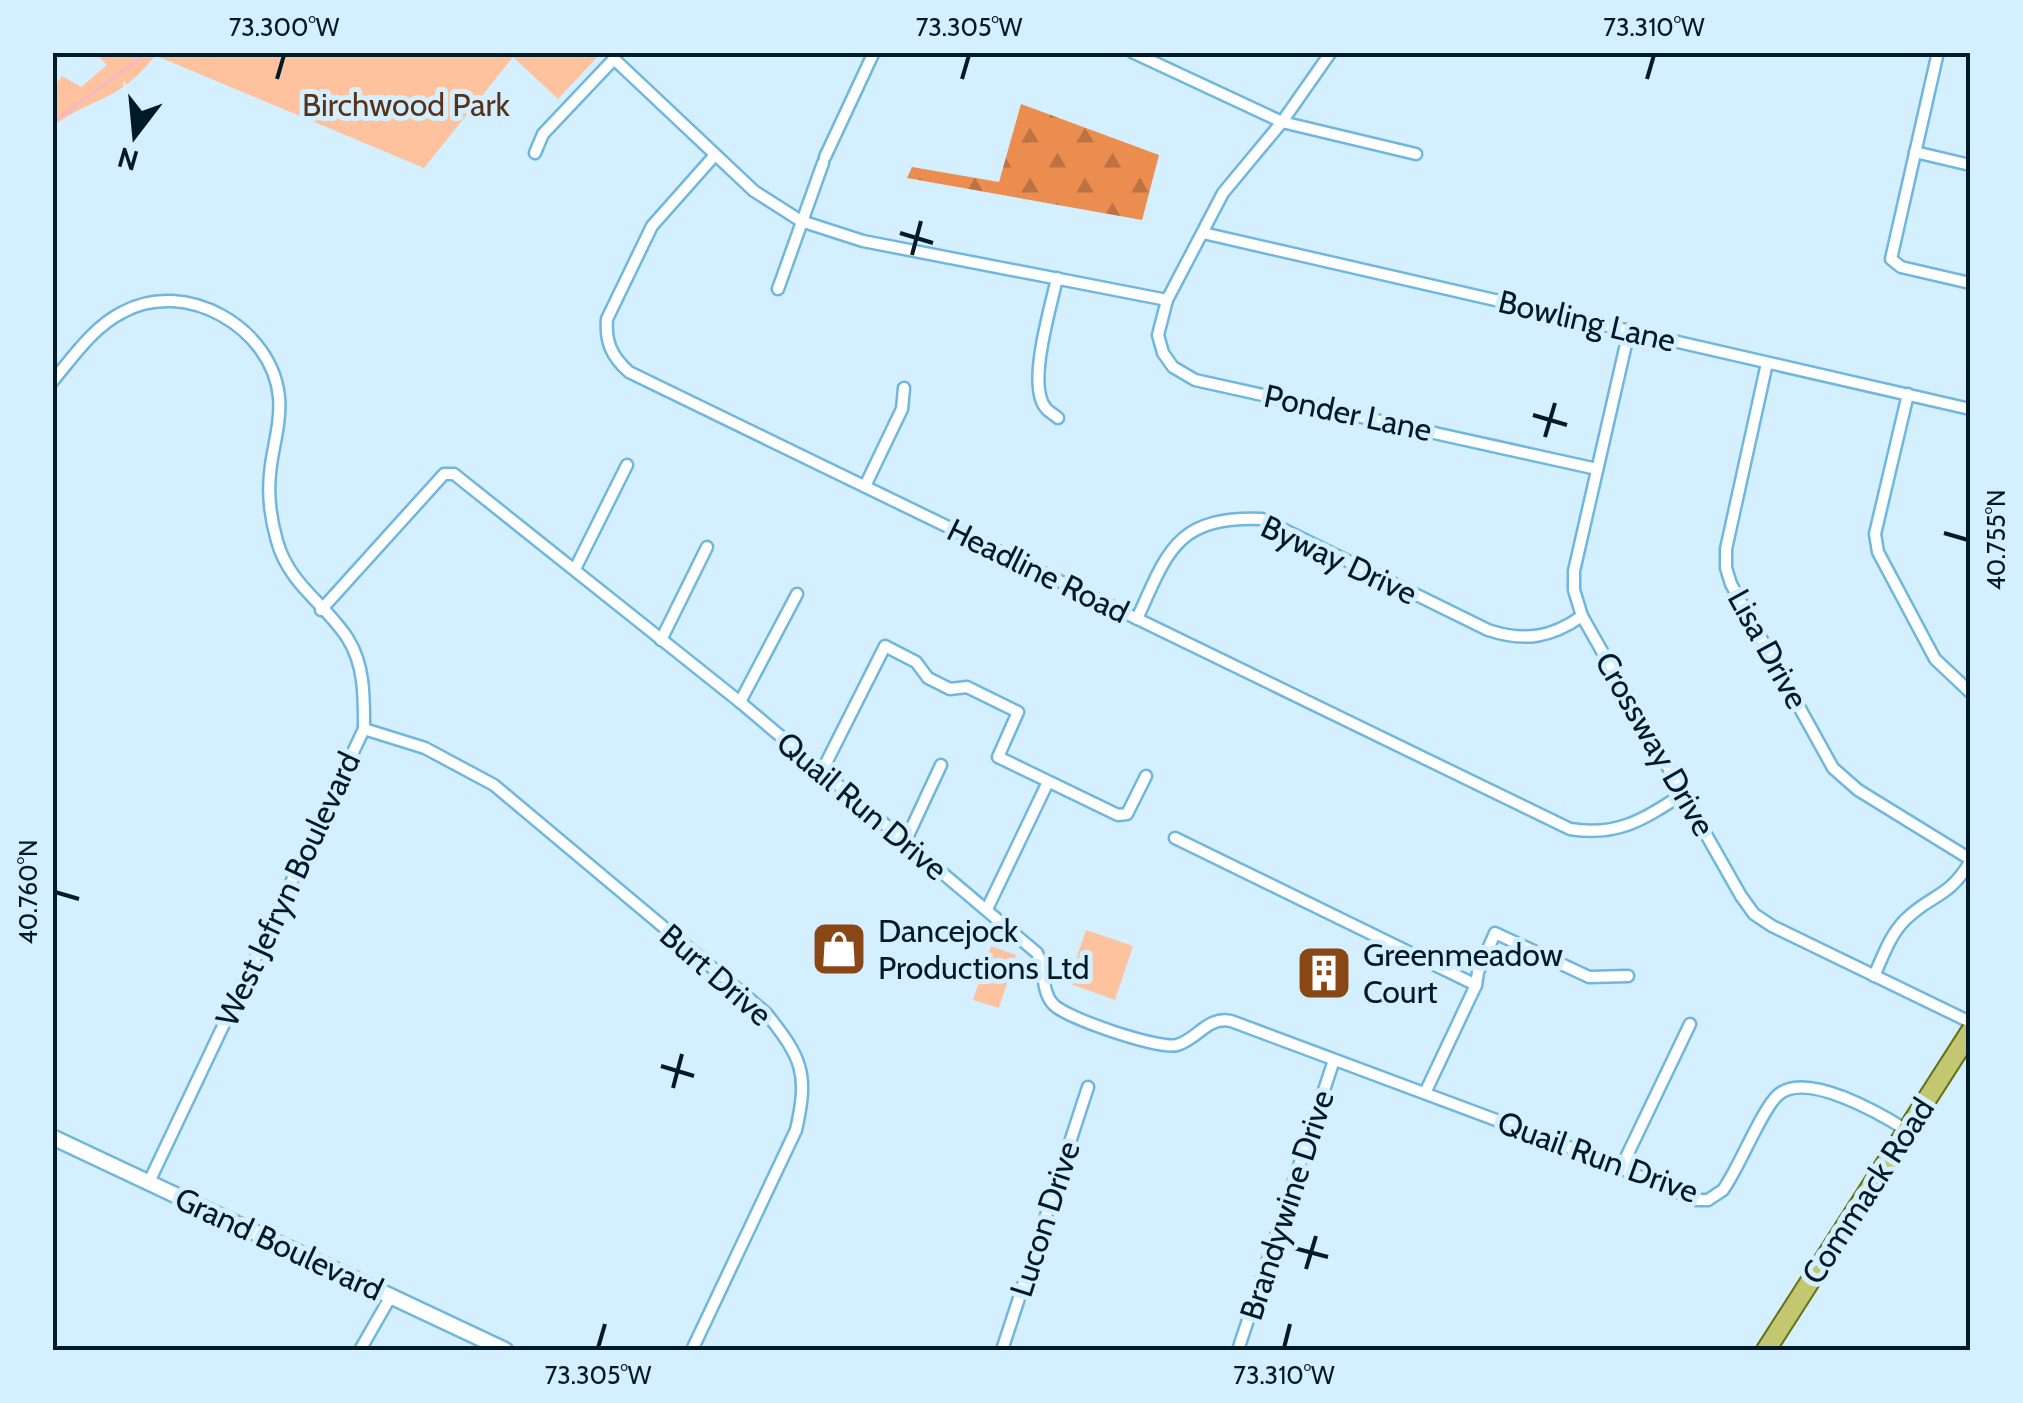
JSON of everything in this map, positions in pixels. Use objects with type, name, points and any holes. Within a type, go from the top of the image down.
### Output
[{"type":"main road","name":"Commack Road","points":[[1766,1350],[1970,1032]]},
{"type":"street","points":[[778,289],[824,160],[874,52]]},
{"type":"street","points":[[1132,52],[1282,122],[1416,154]]},
{"type":"street","points":[[535,152],[544,134],[614,59],[754,191],[801,221],[863,241],[1167,300],[1224,194],[1332,52]]},
{"type":"street","points":[[1938,52],[1891,260],[1902,267],[1970,283]]},
{"type":"street","points":[[1915,152],[1970,164]]},
{"type":"street","name":"Headline Road","points":[[715,155],[652,226],[606,319],[606,335],[614,359],[629,372],[1570,829],[1595,833],[1618,829],[1683,794]]},
{"type":"street","name":"Bowling Lane","points":[[1203,232],[1970,409]]},
{"type":"street","points":[[1057,278],[1038,390],[1045,408],[1058,418]]},
{"type":"street","name":"Ponder Lane","points":[[1167,300],[1158,335],[1162,353],[1173,367],[1195,380],[1597,470]]},
{"type":"street","name":"West Jefryn Boulevard","points":[[52,382],[97,330],[124,311],[153,302],[202,306],[239,327],[262,352],[279,396],[268,491],[277,543],[300,586],[348,638],[358,660],[364,690],[364,728],[149,1182]]},
{"type":"street","name":"Crossway Drive","points":[[1629,331],[1574,570],[1574,590],[1582,616],[1754,914],[1970,1022]]},
{"type":"street","name":"Lisa Drive","points":[[1767,363],[1726,549],[1731,584],[1833,768],[1858,790],[1970,861]]},
{"type":"street","points":[[865,486],[902,408],[904,388]]},
{"type":"street","points":[[1908,394],[1875,534],[1878,552],[1935,659],[1970,692]]},
{"type":"street","points":[[575,570],[627,465]]},
{"type":"street","name":"Quail Run Drive","points":[[321,610],[444,474],[454,474],[740,702],[1037,953],[1050,999],[1065,1013],[1168,1047],[1187,1042],[1207,1026],[1224,1020],[1425,1093],[1697,1200],[1708,1200],[1729,1182],[1777,1096],[1793,1086],[1814,1086],[1908,1132]]},
{"type":"street","name":"Byway Drive","points":[[1137,619],[1165,556],[1179,540],[1203,525],[1234,518],[1262,519],[1506,636],[1545,636],[1582,616]]},
{"type":"street","points":[[661,640],[707,547]]},
{"type":"street","points":[[740,702],[796,594]]},
{"type":"street","points":[[821,774],[885,646],[916,662],[928,678],[950,689],[967,687],[1018,712],[998,756],[1048,782],[1118,815],[1127,814],[1146,776]]},
{"type":"street","name":"Burt Drive","points":[[364,728],[425,748],[494,785],[766,1013],[788,1041],[802,1069],[803,1099],[796,1130],[692,1350]]},
{"type":"street","points":[[905,842],[941,765]]},
{"type":"street","points":[[987,910],[1048,782]]},
{"type":"street","points":[[1175,838],[1476,984]]},
{"type":"street","points":[[1874,976],[1892,934],[1924,905],[1949,892],[1970,861]]},
{"type":"street","points":[[1425,1093],[1476,984],[1495,933],[1589,977],[1628,976]]},
{"type":"street","points":[[1621,1168],[1690,1024]]},
{"type":"street","name":"Brandywine Drive","points":[[1238,1350],[1334,1060]]},
{"type":"street","name":"Lucon Drive","points":[[1002,1350],[1088,1087]]},
{"type":"street","name":"Grand Boulevard","points":[[52,1137],[505,1350]]},
{"type":"street","points":[[364,1349],[391,1296]]},
{"type":"green space","name":"Birchwood Park","points":[[164,52],[601,53],[558,99],[513,57],[424,168],[159,57]]},
{"type":"green space","points":[[95,53],[143,53],[154,57],[129,83],[53,126],[53,87],[62,76],[81,87],[107,65]]},
{"type":"green space","points":[[1021,104],[1159,155],[1142,220],[907,178],[912,167],[999,182]]},
{"type":"green space","points":[[1086,930],[1133,946],[1115,1000],[1068,983]]},
{"type":"green space","points":[[991,946],[1016,955],[999,1008],[973,1000]]},
{"type":"waterway","points":[[52,123],[149,52]]},
{"type":"place","name":"Dancejock Productions Ltd","points":[[839,949]]},
{"type":"place","name":"Greenmeadow Court","points":[[1324,973]]}]
